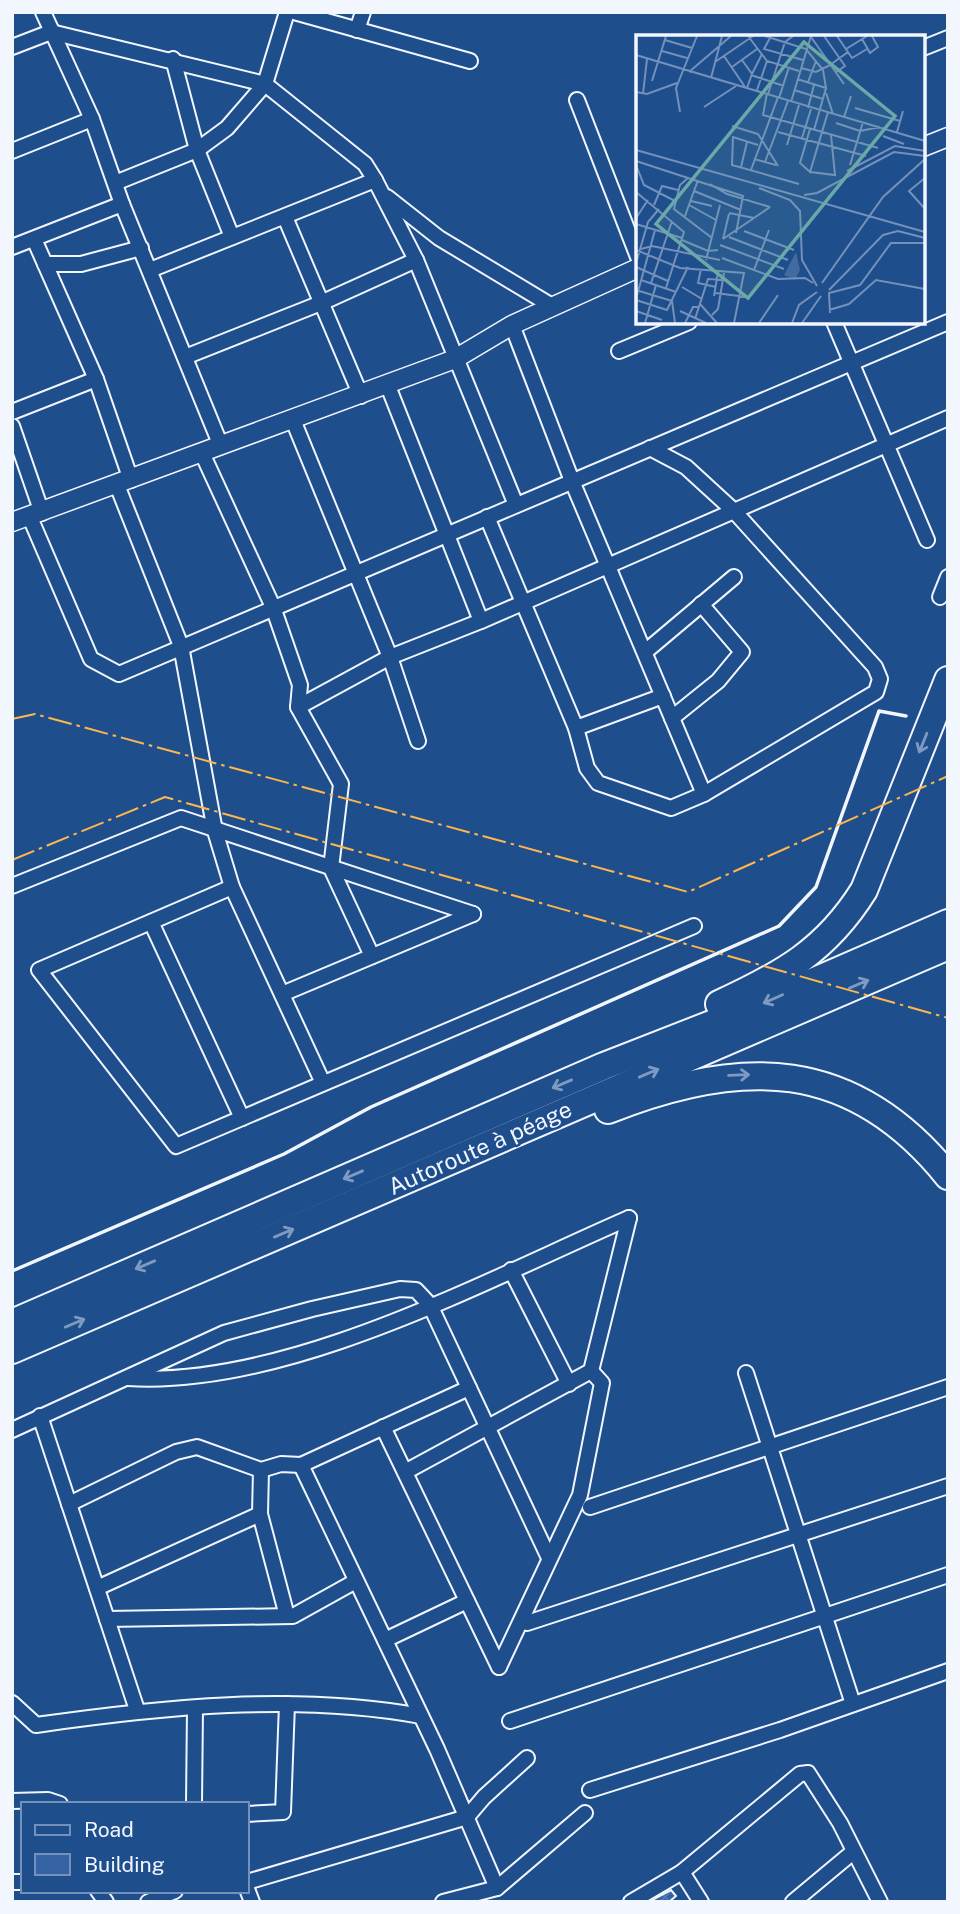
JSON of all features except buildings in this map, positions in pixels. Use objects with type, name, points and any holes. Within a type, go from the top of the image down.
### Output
[{"type":"highway","points":[[604,1066],[667,1029],[783,973],[822,944],[838,928],[864,890],[948,680]]},
{"type":"highway","points":[[12,1323],[604,1066],[755,1007],[948,923]]},
{"type":"highway","name":"Autoroute à péage","points":[[12,1350],[948,946]]},
{"type":"highway","points":[[464,1156],[500,1150],[533,1140],[641,1097],[685,1083],[723,1076],[759,1074],[800,1079],[839,1092],[883,1114],[918,1142],[948,1177]]},
{"type":"street","points":[[43,12],[92,118],[122,204],[221,446]]},
{"type":"street","points":[[115,183],[197,150],[227,128],[265,83],[287,12]]},
{"type":"street","points":[[294,12],[470,61]]},
{"type":"street","points":[[358,30],[363,12]]},
{"type":"street","points":[[12,47],[51,32],[265,83],[365,164],[416,260],[516,505]]},
{"type":"street","points":[[925,47],[948,38]]},
{"type":"street","points":[[173,59],[197,150],[232,237]]},
{"type":"street","points":[[578,100],[636,252]]},
{"type":"street","points":[[12,151],[92,118]]},
{"type":"street","points":[[925,146],[948,137]]},
{"type":"street","points":[[150,270],[285,216],[379,187]]},
{"type":"street","points":[[379,187],[439,238],[552,306]]},
{"type":"street","points":[[12,247],[122,204]]},
{"type":"street","points":[[285,216],[361,396]]},
{"type":"street","points":[[34,239],[96,379],[124,483],[181,646],[215,831],[232,887],[323,1083]]},
{"type":"street","points":[[45,264],[81,264],[141,247]]},
{"type":"street","points":[[185,357],[321,303],[416,260]]},
{"type":"street","points":[[28,517],[455,359],[512,325],[636,269]]},
{"type":"street","points":[[12,426],[28,517],[91,659],[119,674],[948,322]]},
{"type":"street","points":[[619,351],[684,324]]},
{"type":"street","points":[[835,324],[927,540]]},
{"type":"street","points":[[512,325],[572,481],[610,565],[705,794]]},
{"type":"street","points":[[12,412],[96,379]]},
{"type":"street","points":[[388,386],[481,621]]},
{"type":"street","points":[[298,708],[390,657],[481,621],[948,418]]},
{"type":"street","points":[[293,420],[390,657],[418,741]]},
{"type":"street","points":[[487,517],[576,728],[587,768],[598,783],[671,808],[705,794],[876,692],[880,679],[875,667],[734,511],[686,467],[650,448]]},
{"type":"street","points":[[202,453],[273,607],[300,685],[298,708],[341,784],[331,867],[372,956]]},
{"type":"street","points":[[645,652],[734,577]]},
{"type":"street","points":[[940,597],[948,577]]},
{"type":"street","points":[[672,718],[718,681],[742,652],[701,604]]},
{"type":"street","points":[[576,728],[663,696]]},
{"type":"street","points":[[12,886],[181,818],[473,914],[282,995]]},
{"type":"street","points":[[232,887],[39,970],[176,1146],[694,926]]},
{"type":"street","points":[[151,922],[242,1118]]},
{"type":"street","points":[[124,1378],[163,1381],[293,1358],[430,1305],[629,1218],[591,1371],[405,1472]]},
{"type":"street","points":[[511,1270],[569,1384]]},
{"type":"street","points":[[12,1430],[224,1333],[400,1289],[416,1290],[430,1305],[548,1558]]},
{"type":"street","points":[[383,1427],[499,1667],[580,1494],[602,1383],[591,1371]]},
{"type":"street","points":[[746,1373],[853,1704]]},
{"type":"street","points":[[590,1507],[948,1387]]},
{"type":"street","points":[[69,1504],[176,1452],[197,1447],[261,1470],[281,1464],[301,1465],[469,1388]]},
{"type":"street","points":[[40,1416],[137,1710]]},
{"type":"street","points":[[301,1465],[421,1716],[497,1888]]},
{"type":"street","points":[[261,1470],[260,1514],[288,1616]]},
{"type":"street","points":[[527,1623],[948,1486]]},
{"type":"street","points":[[97,1588],[260,1514]]},
{"type":"street","points":[[510,1720],[948,1575]]},
{"type":"street","points":[[107,1619],[288,1616],[356,1581]]},
{"type":"street","points":[[385,1640],[467,1601]]},
{"type":"street","points":[[590,1790],[948,1671]]},
{"type":"street","points":[[12,1703],[36,1725],[137,1710],[287,1704],[376,1708],[421,1716]]},
{"type":"street","points":[[248,1814],[283,1812],[287,1704]]},
{"type":"street","points":[[194,1802],[195,1708]]},
{"type":"street","points":[[248,1882],[467,1817],[484,1797],[527,1758]]},
{"type":"street","points":[[638,1900],[682,1872],[800,1774],[808,1773],[880,1902]]},
{"type":"street","points":[[12,1801],[54,1802]]},
{"type":"street","points":[[443,1902],[497,1888],[584,1813]]},
{"type":"street","points":[[793,1902],[853,1852]]},
{"type":"street","points":[[682,1872],[701,1902]]},
{"type":"street","points":[[148,1902],[170,1893]]},
{"type":"wall","points":[[12,1271],[284,1154],[371,1107],[779,926],[816,887],[879,711],[906,716]]},
{"type":"power","points":[[12,719],[35,714],[688,892],[948,776]]},
{"type":"power","points":[[12,860],[165,797],[948,1018]]}]
